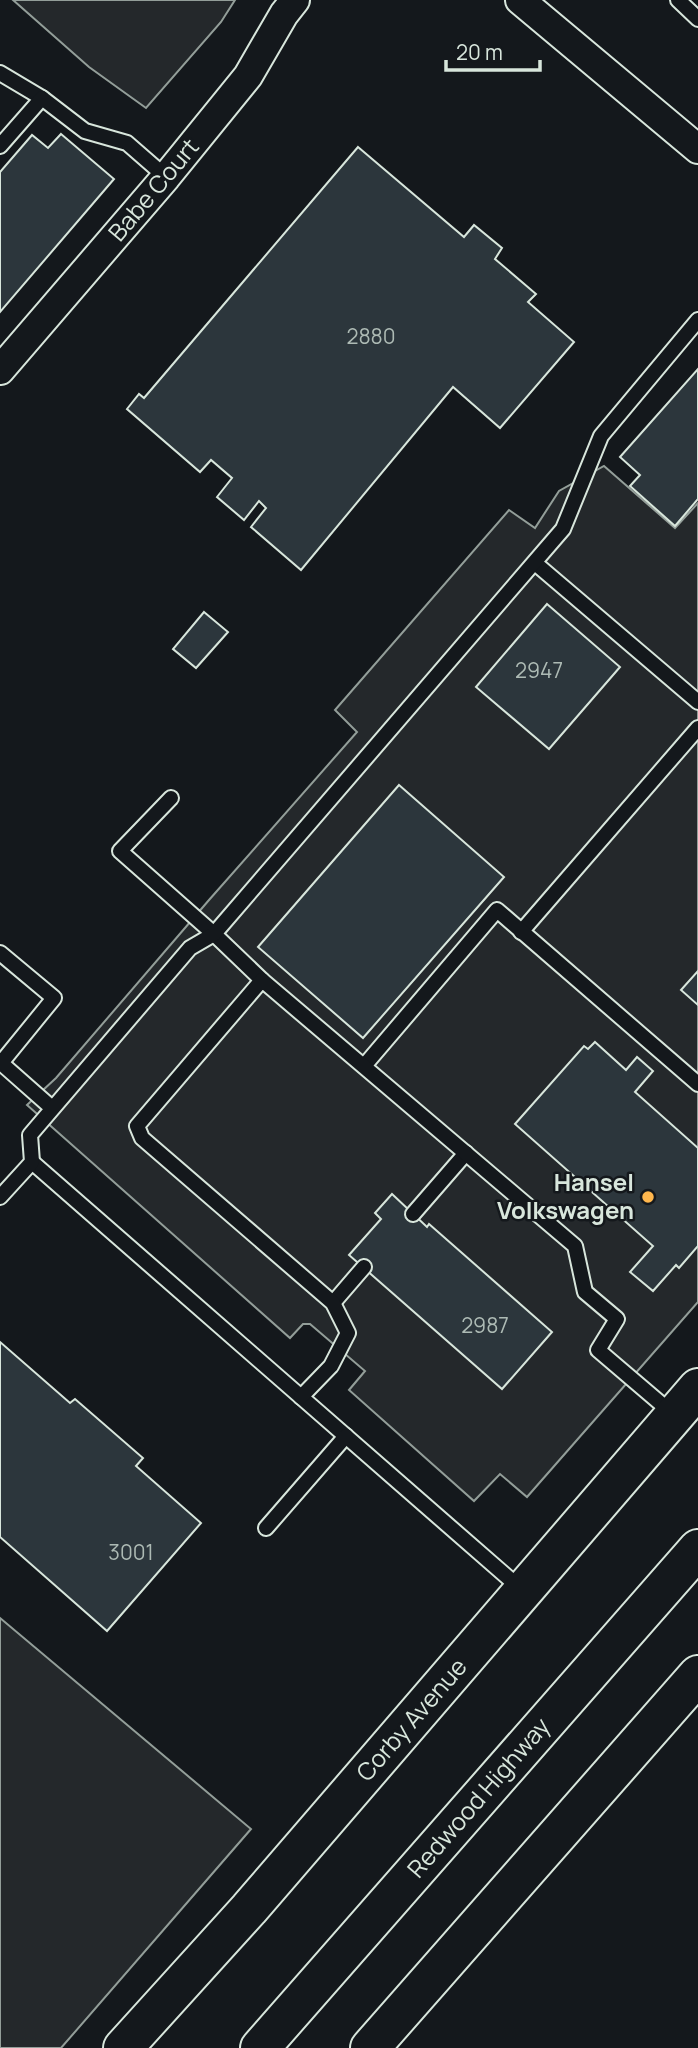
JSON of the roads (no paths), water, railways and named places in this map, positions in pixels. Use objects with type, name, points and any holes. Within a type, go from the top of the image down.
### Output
[{"type":"main road","name":"Corby Avenue","points":[[123,2048],[258,1899],[686,1402]]},
{"type":"main road","name":"Redwood Highway","points":[[260,2048],[698,1549]]},
{"type":"main road","points":[[370,2048],[698,1675]]},
{"type":"street","name":"Babe Court","points":[[0,370],[166,177],[248,76],[295,0]]},
{"type":"street","points":[[520,0],[698,149]]},
{"type":"lane","points":[[678,0],[698,19]]},
{"type":"lane","points":[[0,73],[42,98],[85,131],[127,143],[166,177]]},
{"type":"lane","points":[[0,146],[42,98]]},
{"type":"lane","points":[[524,1591],[32,1162],[30,1136],[190,948],[214,933],[563,529],[601,436],[698,320]]},
{"type":"lane","points":[[535,563],[698,702]]},
{"type":"lane","points":[[522,932],[698,728]]},
{"type":"lane","points":[[171,799],[120,851],[214,933],[262,980],[575,1246],[585,1292],[617,1319],[598,1350],[686,1402]]},
{"type":"lane","points":[[363,1066],[497,911],[698,1084]]},
{"type":"lane","points":[[0,953],[54,998],[1,1063],[52,1108]]},
{"type":"lane","points":[[262,980],[137,1126],[142,1138],[333,1303],[348,1333],[331,1366],[301,1397]]},
{"type":"lane","points":[[413,1214],[466,1153]]},
{"type":"lane","points":[[0,1197],[32,1162]]},
{"type":"lane","points":[[333,1303],[364,1267]]},
{"type":"lane","points":[[266,1528],[346,1436]]},
{"type":"place","name":"Hansel Volkswagen","points":[[648,1197]]}]
